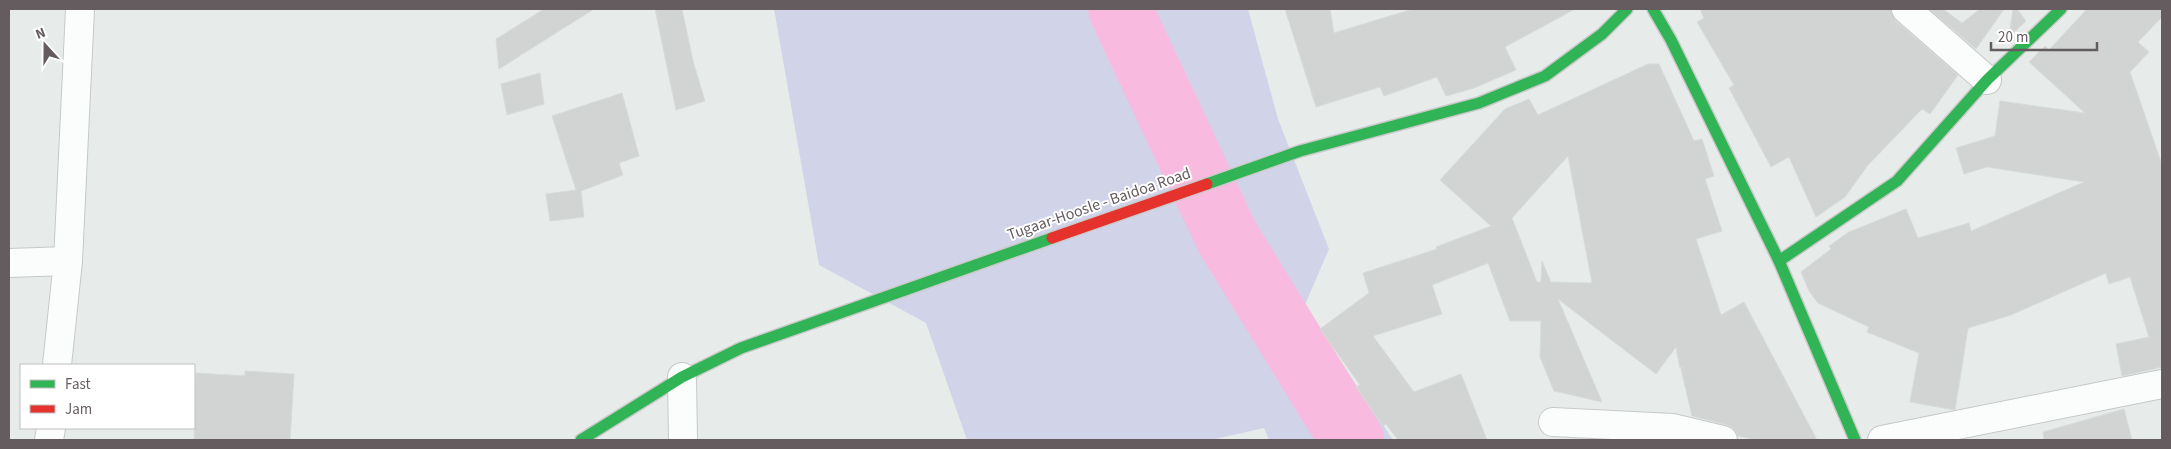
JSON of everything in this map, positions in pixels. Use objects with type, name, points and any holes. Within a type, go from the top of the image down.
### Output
[{"type":"main road","name":"Tugaar-Hoosle - Baidoa Road","points":[[580,440],[682,377],[742,348],[1300,151],[1479,104],[1545,76],[1602,34],[1627,9]]},
{"type":"main road","points":[[1653,9],[1671,40],[1779,260],[1855,440]]},
{"type":"main road","points":[[1779,260],[1897,182],[1986,80],[2061,9]]},
{"type":"street","points":[[57,364],[68,261],[80,9]]},
{"type":"street","points":[[1906,9],[1986,80]]},
{"type":"street","points":[[9,263],[68,261]]},
{"type":"street","points":[[682,377],[682,440]]},
{"type":"street","points":[[1882,440],[2162,384]]},
{"type":"street","points":[[1553,422],[1673,428],[1723,440]]},
{"type":"shaded area","points":[[774,9],[1248,9],[1278,119],[1329,249],[1304,307],[1393,440],[1269,440],[1264,428],[1211,440],[967,440],[926,323],[819,265]]},
{"type":"building","points":[[544,9],[594,9],[499,69],[496,39]]},
{"type":"building","points":[[655,9],[682,9],[693,61],[705,101],[676,110]]},
{"type":"building","points":[[1285,9],[1330,9],[1334,33],[1413,9],[1575,9],[1505,47],[1516,70],[1474,88],[1446,96],[1437,77],[1384,96],[1380,87],[1316,107]]},
{"type":"building","points":[[1700,9],[1891,9],[1896,21],[1958,75],[1930,114],[1922,109],[1868,165],[1845,197],[1816,217],[1789,157],[1771,167],[1729,88],[1734,85],[1697,22],[1704,18]]},
{"type":"building","points":[[1929,9],[1943,9],[1962,23],[1980,9],[2004,9],[1976,49]]},
{"type":"building","points":[[2013,9],[2017,9],[2026,21],[2009,37]]},
{"type":"building","points":[[2087,9],[2162,9],[2162,17],[2138,42],[2149,52],[2130,72],[2162,165],[2162,367],[2122,376],[2116,344],[2149,337],[2130,277],[2109,284],[2106,273],[2011,315],[1968,328],[1955,410],[1910,402],[1919,353],[1867,332],[1869,327],[1818,303],[1809,291],[1801,272],[1831,249],[1829,246],[1849,232],[1906,209],[1918,238],[1969,223],[1971,231],[2084,182],[1987,167],[1964,174],[1956,148],[1995,136],[2000,101],[2085,113],[2029,62],[2045,46],[2049,50]]},
{"type":"building","points":[[1648,64],[1659,64],[1694,141],[1702,139],[1714,176],[1705,179],[1722,231],[1696,239],[1721,315],[1744,302],[1817,440],[1757,440],[1738,436],[1733,428],[1727,425],[1692,416],[1676,347],[1656,374],[1558,299],[1602,402],[1554,391],[1540,357],[1541,321],[1510,321],[1488,263],[1432,285],[1442,314],[1373,336],[1414,392],[1461,374],[1487,440],[1398,440],[1386,424],[1383,426],[1356,387],[1360,385],[1320,329],[1369,293],[1363,273],[1437,249],[1436,247],[1491,226],[1440,180],[1505,109],[1529,99],[1538,115]],"holes":[[[1568,156],[1592,283],[1551,282],[1542,261],[1541,282],[1537,282],[1512,218]]]},
{"type":"building","points":[[540,73],[544,104],[507,115],[501,84]]},
{"type":"building","points":[[622,93],[639,156],[619,163],[623,175],[581,191],[584,217],[550,221],[546,194],[576,190],[552,116]]},
{"type":"building","points":[[245,371],[294,374],[290,440],[194,440],[196,373],[245,376]]},
{"type":"building","points":[[2124,409],[2132,440],[2044,440],[2043,432]]},
{"type":"waterway","points":[[1120,9],[1227,237],[1352,440]]},
{"type":"traffic: fast","points":[[1207,184],[1300,151],[1479,103],[1545,76],[1602,34],[1627,9]]},
{"type":"traffic: fast","points":[[1653,9],[1671,40],[1779,261],[1855,440]]},
{"type":"traffic: fast","points":[[1779,261],[1897,181],[1987,80],[2061,9]]},
{"type":"traffic: fast","points":[[581,440],[682,377],[741,348],[1052,238]]},
{"type":"traffic: jam","points":[[1052,238],[1207,184]]}]
